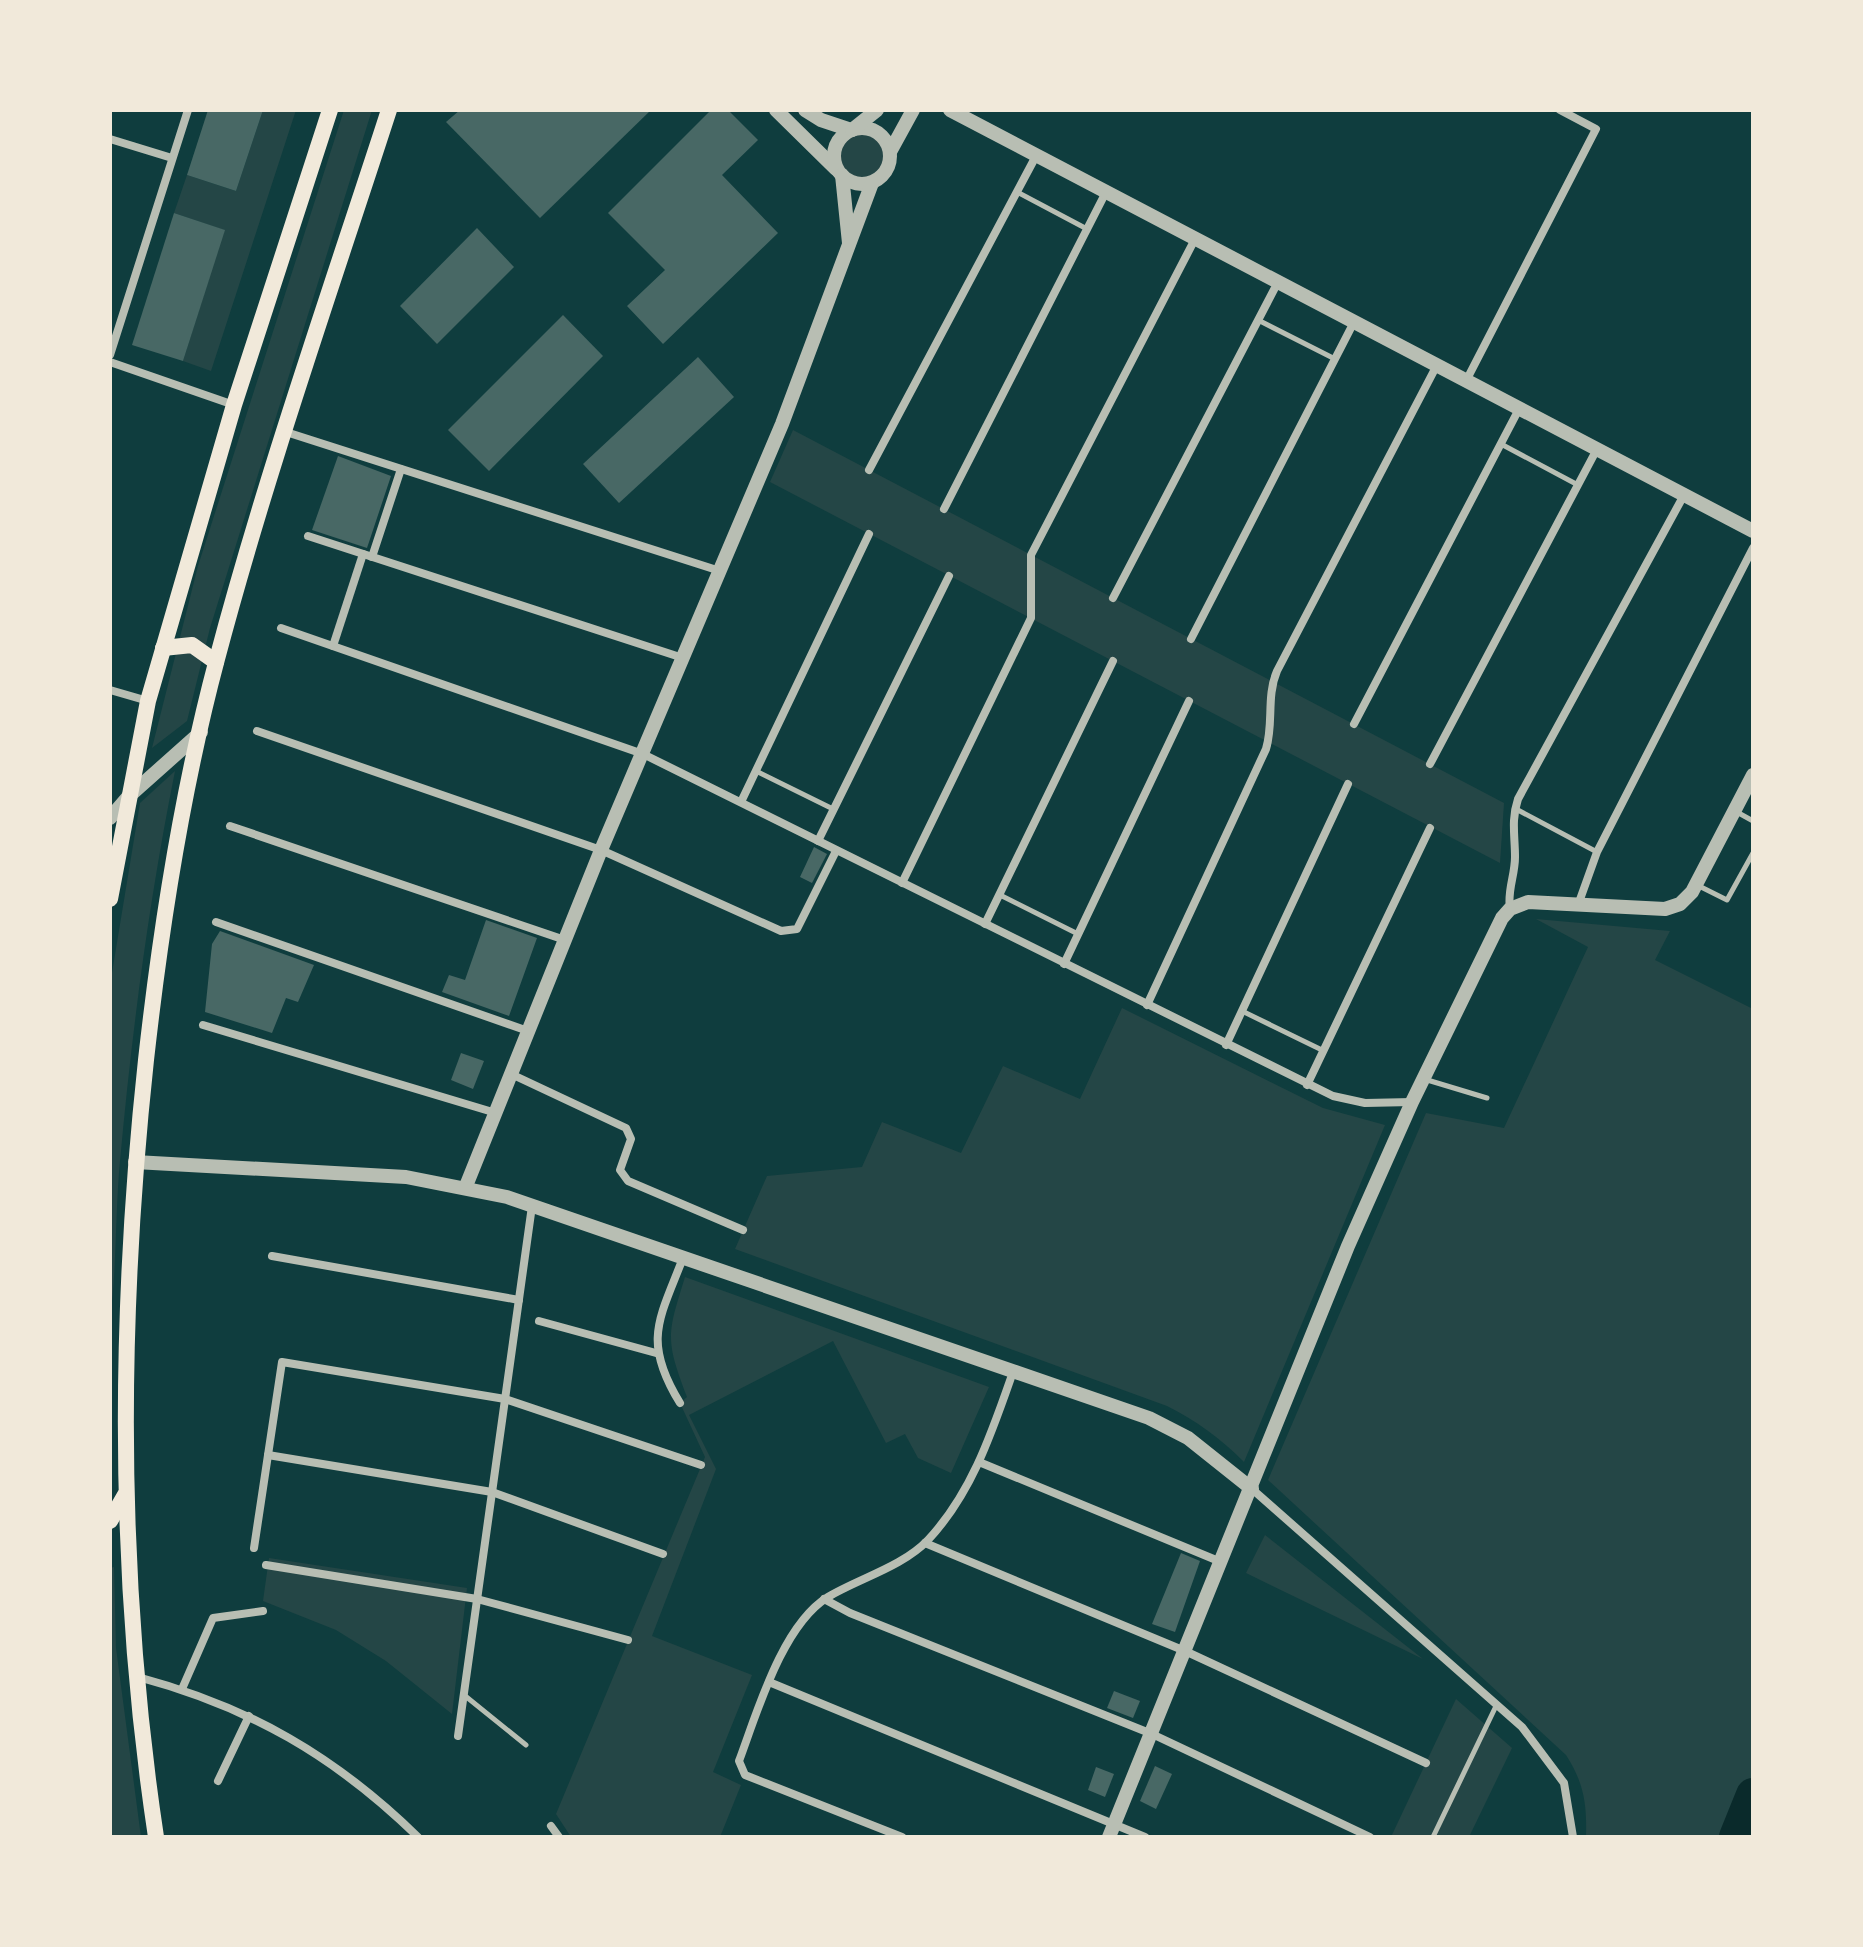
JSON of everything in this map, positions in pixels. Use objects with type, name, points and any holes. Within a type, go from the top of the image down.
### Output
[{"type":"main road","points":[[110,899],[148,701],[234,405],[330,110]]},
{"type":"main road","points":[[156,1837],[135,1676],[126,1493],[125,1336],[135,1162],[162,934],[174,855],[216,662],[389,110]]},
{"type":"main road","points":[[163,648],[192,645],[216,662]]},
{"type":"main road","points":[[110,1521],[126,1493]]},
{"type":"street","points":[[110,355],[188,110]]},
{"type":"street","points":[[776,110],[842,175],[854,183],[872,183]]},
{"type":"street","points":[[805,110],[821,120],[851,130],[863,128],[878,133],[890,152]]},
{"type":"street","points":[[849,250],[842,175],[835,163],[835,148],[851,130],[877,110]]},
{"type":"street","points":[[466,1186],[601,850],[720,571],[849,250],[872,183],[888,169],[890,152],[913,110]]},
{"type":"street","points":[[950,110],[1753,531]]},
{"type":"street","points":[[1466,381],[1596,129],[1560,110]]},
{"type":"street","points":[[110,139],[172,158]]},
{"type":"street","points":[[869,470],[1036,156]]},
{"type":"street","points":[[944,509],[1106,192]]},
{"type":"street","points":[[902,883],[1031,618],[1031,555],[1195,239]]},
{"type":"street","points":[[1113,598],[1278,282]]},
{"type":"street","points":[[1191,639],[1354,322]]},
{"type":"street","points":[[110,362],[234,405]]},
{"type":"street","points":[[1147,1005],[1266,749],[1271,730],[1270,693],[1277,671],[1437,365]]},
{"type":"street","points":[[1354,724],[1519,409]]},
{"type":"street","points":[[286,432],[720,571]]},
{"type":"street","points":[[1430,764],[1597,449]]},
{"type":"street","points":[[333,646],[401,469]]},
{"type":"street","points":[[1510,909],[1508,890],[1515,857],[1512,830],[1515,809],[1684,495]]},
{"type":"street","points":[[741,802],[869,534]]},
{"type":"street","points":[[308,536],[683,658]]},
{"type":"street","points":[[1578,905],[1597,852],[1753,548]]},
{"type":"street","points":[[818,841],[949,576]]},
{"type":"street","points":[[281,628],[643,754],[1307,1085],[1348,1100],[1412,1102]]},
{"type":"street","points":[[985,924],[1113,661]]},
{"type":"street","points":[[110,690],[148,701]]},
{"type":"street","points":[[1064,964],[1189,701]]},
{"type":"street","points":[[257,731],[601,850],[781,931],[797,929],[836,851]]},
{"type":"street","points":[[110,818],[128,797],[201,732]]},
{"type":"street","points":[[1112,1830],[1348,1246],[1412,1102],[1495,930],[1510,909],[1528,902],[1665,909],[1687,899],[1753,775]]},
{"type":"street","points":[[1226,1045],[1348,784]]},
{"type":"street","points":[[230,826],[565,940]]},
{"type":"street","points":[[1307,1085],[1430,828]]},
{"type":"street","points":[[216,922],[528,1031]]},
{"type":"street","points":[[203,1025],[496,1113]]},
{"type":"street","points":[[511,1074],[626,1128],[631,1139],[620,1170],[628,1181],[743,1230]]},
{"type":"street","points":[[135,1162],[406,1177],[466,1186],[1149,1418],[1188,1438],[1252,1489],[1522,1727],[1564,1783],[1573,1837]]},
{"type":"street","points":[[458,1736],[532,1206]]},
{"type":"street","points":[[272,1256],[519,1300]]},
{"type":"street","points":[[680,1403],[656,1353],[658,1323],[683,1258]]},
{"type":"street","points":[[539,1321],[656,1353]]},
{"type":"street","points":[[254,1548],[282,1362],[505,1399],[701,1465]]},
{"type":"street","points":[[902,1837],[745,1775],[739,1761],[769,1682],[803,1621],[824,1599],[900,1561],[925,1543],[952,1511],[979,1462],[1013,1372]]},
{"type":"street","points":[[268,1455],[492,1492],[663,1554]]},
{"type":"street","points":[[979,1462],[1222,1562]]},
{"type":"street","points":[[925,1543],[1185,1651],[1426,1763]]},
{"type":"street","points":[[266,1565],[477,1599],[628,1640]]},
{"type":"street","points":[[824,1599],[850,1613],[1152,1734],[1370,1837]]},
{"type":"street","points":[[182,1689],[213,1618],[263,1611]]},
{"type":"street","points":[[135,1676],[182,1689],[284,1732],[335,1764],[385,1804],[418,1837]]},
{"type":"street","points":[[769,1682],[1112,1830],[1145,1837]]},
{"type":"street","points":[[218,1781],[249,1716]]},
{"type":"street","points":[[551,1826],[559,1837]]},
{"type":"lane","points":[[1017,192],[1087,229]]},
{"type":"lane","points":[[1258,320],[1335,359]]},
{"type":"lane","points":[[1501,444],[1578,485]]},
{"type":"lane","points":[[756,771],[833,809]]},
{"type":"lane","points":[[1515,809],[1597,852]]},
{"type":"lane","points":[[1734,811],[1753,821]]},
{"type":"lane","points":[[1696,884],[1727,900],[1753,853]]},
{"type":"lane","points":[[999,895],[1078,934]]},
{"type":"lane","points":[[1242,1011],[1324,1051]]},
{"type":"lane","points":[[1423,1079],[1487,1098]]},
{"type":"lane","points":[[464,1695],[526,1745]]},
{"type":"lane","points":[[1433,1837],[1497,1704]]},
{"type":"shaded area","points":[[263,110],[296,110],[211,371],[183,361],[224,230],[174,213],[187,175],[236,191]]},
{"type":"shaded area","points":[[344,110],[372,110],[210,628],[187,721],[152,748],[198,566]]},
{"type":"shaded area","points":[[863,128],[883,136],[891,156],[883,176],[863,184],[843,176],[835,156],[843,136]]},
{"type":"shaded area","points":[[793,430],[1504,803],[1500,863],[770,482]]},
{"type":"shaded area","points":[[175,771],[149,917],[130,1063],[118,1181],[110,1319],[110,985],[140,803]]},
{"type":"shaded area","points":[[1536,919],[1670,931],[1655,960],[1753,1009],[1753,1837],[1586,1837],[1583,1794],[1566,1755],[1268,1480],[1426,1113],[1504,1128],[1588,947]]},
{"type":"shaded area","points":[[1122,1008],[1323,1108],[1385,1125],[1244,1462],[1208,1431],[1167,1406],[735,1249],[767,1176],[862,1167],[882,1122],[961,1153],[1003,1066],[1080,1099]]},
{"type":"shaded area","points":[[685,1277],[989,1387],[951,1473],[918,1458],[905,1434],[886,1443],[833,1341],[689,1415],[716,1469],[652,1636],[752,1675],[713,1772],[741,1785],[720,1837],[571,1837],[556,1814],[705,1457],[680,1403],[687,1397],[672,1349],[672,1325]]},
{"type":"shaded area","points":[[1265,1535],[1423,1659],[1246,1573]]},
{"type":"shaded area","points":[[269,1558],[467,1588],[452,1714],[386,1661],[336,1630],[263,1601]]},
{"type":"shaded area","points":[[114,1567],[116,1648],[141,1837],[111,1837],[110,1834],[110,1568]]},
{"type":"shaded area","points":[[1456,1699],[1512,1748],[1469,1837],[1391,1837]]},
{"type":"building","points":[[208,110],[263,110],[236,191],[187,175]]},
{"type":"building","points":[[460,110],[651,110],[540,218],[446,122]]},
{"type":"building","points":[[711,110],[728,110],[758,140],[722,175],[778,233],[663,344],[627,306],[665,270],[608,213]]},
{"type":"building","points":[[174,213],[225,230],[183,361],[132,345]]},
{"type":"building","points":[[477,228],[514,267],[437,344],[400,306]]},
{"type":"building","points":[[563,315],[603,356],[489,471],[448,430]]},
{"type":"building","points":[[698,357],[734,397],[619,503],[583,464]]},
{"type":"building","points":[[338,456],[391,476],[367,548],[312,530]]},
{"type":"building","points":[[814,847],[827,854],[812,883],[800,877]]},
{"type":"building","points":[[486,920],[537,938],[509,1016],[442,992],[449,975],[465,980]]},
{"type":"building","points":[[220,931],[314,965],[298,1002],[286,998],[272,1033],[205,1012],[212,944]]},
{"type":"building","points":[[461,1053],[484,1061],[473,1089],[451,1080]]},
{"type":"building","points":[[1181,1553],[1200,1561],[1175,1632],[1152,1624]]},
{"type":"building","points":[[1114,1691],[1140,1701],[1133,1718],[1107,1708]]},
{"type":"building","points":[[1155,1766],[1172,1774],[1156,1809],[1140,1801]]},
{"type":"building","points":[[1096,1767],[1114,1774],[1105,1797],[1088,1790]]},
{"type":"waterway","points":[[1736,1837],[1753,1795]]}]
